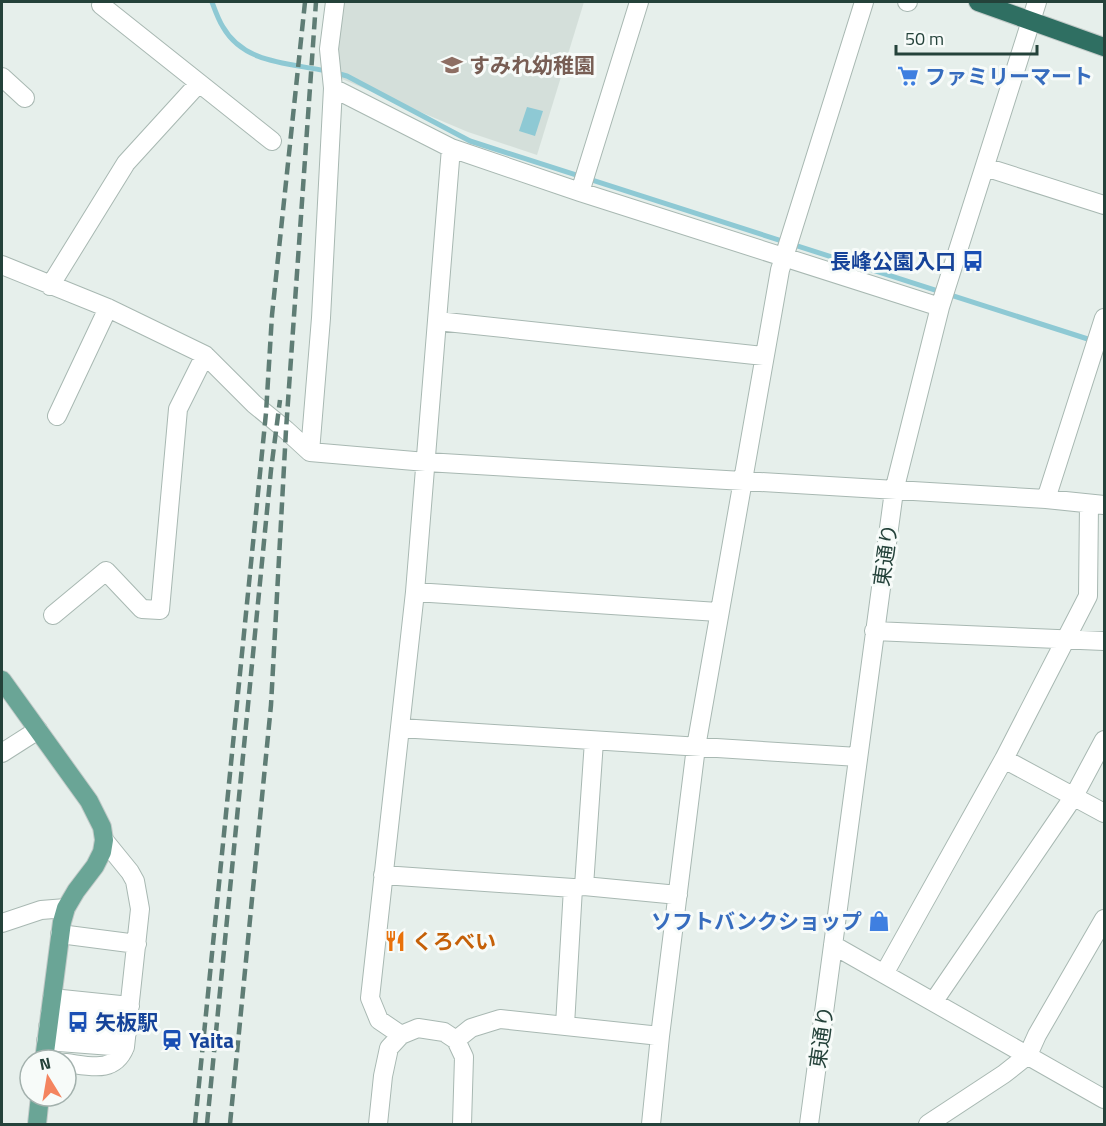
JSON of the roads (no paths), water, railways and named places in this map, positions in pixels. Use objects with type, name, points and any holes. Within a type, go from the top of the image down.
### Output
[{"type":"highway","points":[[978,2],[1104,47]]},
{"type":"main road","points":[[2,680],[89,801],[102,827],[104,840],[102,852],[95,866],[66,908],[60,934],[46,1048]]},
{"type":"main road","points":[[37,1125],[39,1108]]},
{"type":"street","points":[[310,452],[321,318],[333,88],[329,49],[335,2]]},
{"type":"street","points":[[580,192],[639,2]]},
{"type":"street","points":[[651,1125],[696,747],[764,357],[784,258],[864,2]]},
{"type":"street","name":"東通り","points":[[809,1125],[894,491],[940,308],[1037,2]]},
{"type":"street","points":[[101,5],[272,141]]},
{"type":"street","points":[[2,77],[25,98]]},
{"type":"street","points":[[50,286],[126,163],[199,83]]},
{"type":"street","points":[[333,88],[450,148],[940,308]]},
{"type":"street","points":[[401,1035],[379,1020],[370,998],[415,592],[450,148]]},
{"type":"street","points":[[985,167],[1104,205]]},
{"type":"street","points":[[2,281],[10,268],[108,308],[205,356],[254,404],[310,452],[426,462],[1046,499],[1096,505],[1088,596],[1004,759],[884,974]]},
{"type":"street","points":[[57,417],[108,308]]},
{"type":"street","points":[[437,321],[764,357]]},
{"type":"street","points":[[1046,499],[1103,328]]},
{"type":"street","points":[[53,615],[106,571],[142,609],[160,610],[178,409],[205,356]]},
{"type":"street","points":[[415,592],[718,612]]},
{"type":"street","points":[[874,631],[1104,641]]},
{"type":"street","points":[[400,728],[858,757]]},
{"type":"street","points":[[2,753],[38,730]]},
{"type":"street","points":[[934,1001],[1074,796],[1104,740]]},
{"type":"street","points":[[565,1025],[594,741]]},
{"type":"street","points":[[1004,759],[1104,813]]},
{"type":"street","points":[[78,1065],[94,1067],[115,1063],[121,1057],[128,1027],[140,909],[135,881],[104,840]]},
{"type":"street","points":[[383,875],[678,895]]},
{"type":"street","points":[[2,923],[41,910],[66,908]]},
{"type":"street","points":[[928,1125],[1004,1074],[1028,1055],[1037,1035],[1098,944],[1104,919]]},
{"type":"street","points":[[60,934],[136,944]]},
{"type":"street","points":[[833,945],[1104,1099]]},
{"type":"street","points":[[456,1040],[471,1028],[500,1018],[660,1036]]},
{"type":"street","points":[[49,1020],[128,1027]]},
{"type":"street","points":[[49,1020],[128,1027]]},
{"type":"street","points":[[378,1125],[383,1076],[389,1048],[401,1035],[418,1028],[444,1032],[456,1040],[464,1057],[462,1125]]},
{"type":"water","points":[[527,107],[543,111],[535,136],[519,131]]},
{"type":"waterway","points":[[212,2],[223,27],[243,48],[269,60],[326,71]]},
{"type":"waterway","points":[[336,73],[347,76],[470,141],[1094,341]]},
{"type":"railway","points":[[195,1124],[266,413],[272,315],[305,2]]},
{"type":"railway","points":[[230,1124],[271,705],[286,430],[316,2]]},
{"type":"railway","points":[[207,1124],[271,470],[280,400]]},
{"type":"place","name":"すみれ幼稚園","points":[[452,65]]},
{"type":"place","name":"ファミリーマート","points":[[908,76]]},
{"type":"place","name":"長峰公園入口","points":[[973,261]]},
{"type":"place","name":"ソフトバンクショップ","points":[[879,921]]},
{"type":"place","name":"くろべい","points":[[395,941]]},
{"type":"place","name":"矢板駅","points":[[78,1022]]},
{"type":"place","name":"Yaita","points":[[172,1040]]}]
